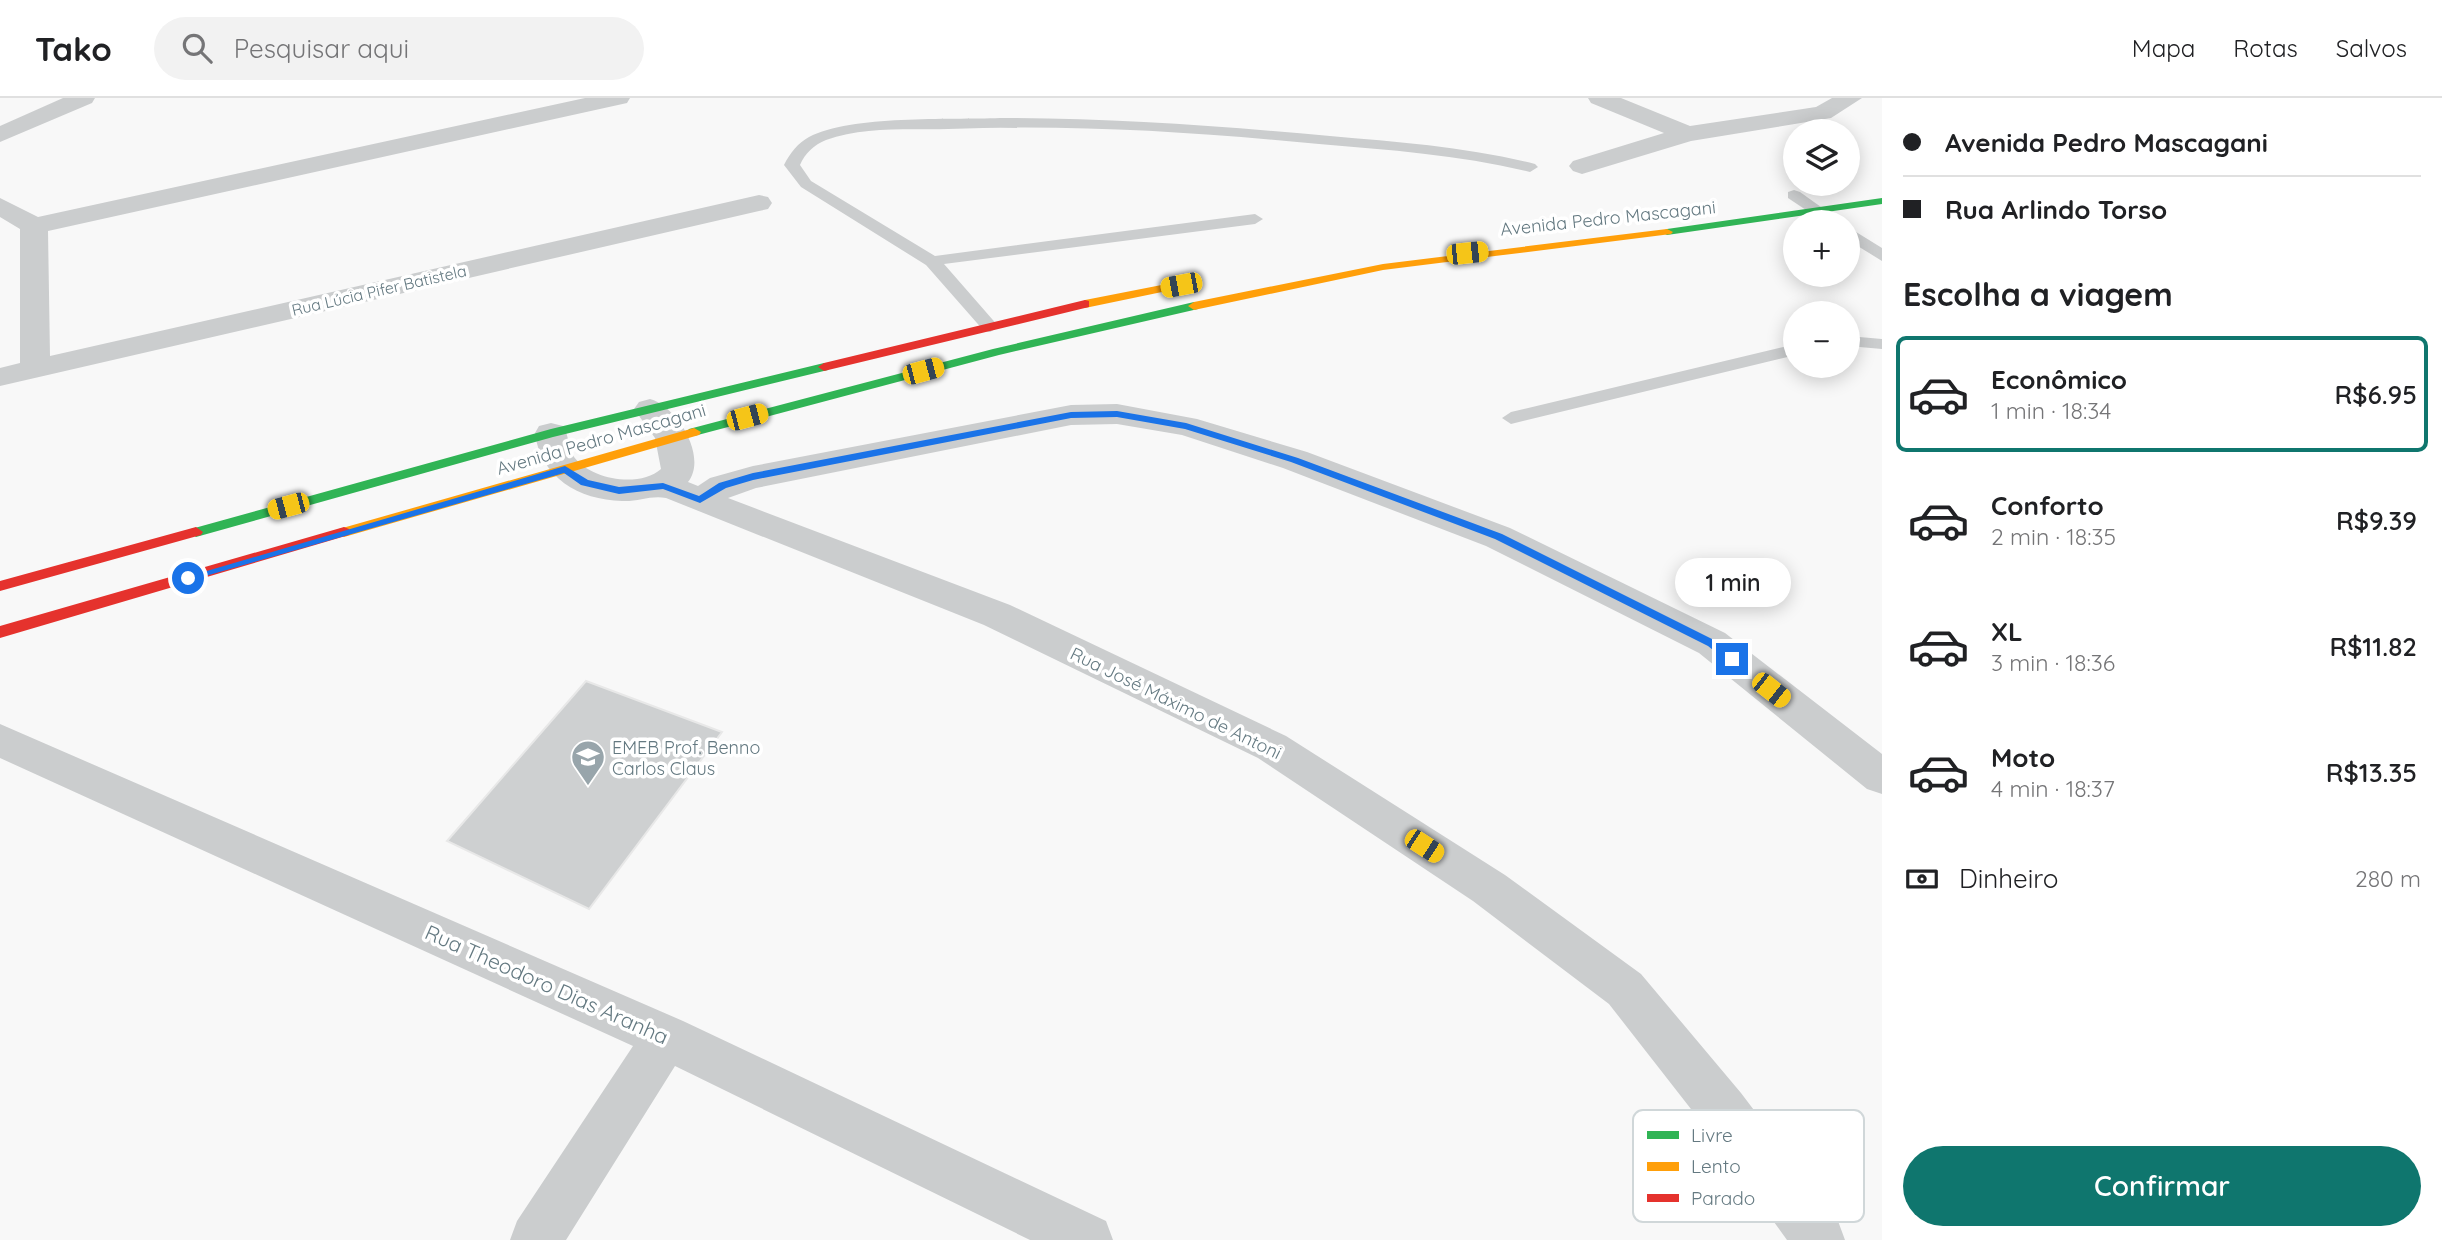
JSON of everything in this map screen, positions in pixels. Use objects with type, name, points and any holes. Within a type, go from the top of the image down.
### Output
[{"type":"main road","name":"Avenida Pedro Mascagani","points":[[1824,210],[1882,201]]},
{"type":"main road","name":"Avenida Pedro Mascagani","points":[[0,632],[672,437],[973,358],[1333,276],[1440,256],[1783,216]]},
{"type":"main road","name":"Avenida Pedro Mascagani","points":[[0,586],[551,433],[1102,300],[1198,282]]},
{"type":"street","points":[[0,135],[83,98]]},
{"type":"street","points":[[0,206],[34,226],[618,98]]},
{"type":"street","points":[[1600,98],[1688,134]]},
{"type":"street","points":[[1582,166],[1688,134],[1822,113],[1850,98]]},
{"type":"street","name":"Rua Lúcia Pifer Batistela","points":[[0,377],[759,203]]},
{"type":"street","points":[[34,226],[36,369]]},
{"type":"street","points":[[650,409],[672,437],[679,452],[678,472],[682,493],[1071,415],[1117,414],[1186,426],[1295,460],[1498,537],[1712,643],[1882,777]]},
{"type":"street","points":[[551,433],[551,448],[565,470]]},
{"type":"street","name":"Rua José Máximo de Antoni","points":[[565,470],[585,482],[619,490],[682,493],[997,615],[1259,741],[1489,888],[1625,989],[1723,1110]]},
{"type":"street","name":"Rua Theodoro Dias Aranha","points":[[0,740],[666,1037],[1087,1240]]},
{"type":"street","points":[[536,1240],[666,1037]]},
{"type":"street","name":"Rua José Máximo de Antoni","points":[[1806,1222],[1819,1240]]},
{"type":"lane","points":[[990,327],[932,261],[806,184],[792,165],[798,151],[820,137],[856,130],[989,122],[1158,125],[1480,155],[1530,167]]},
{"type":"lane","points":[[1788,196],[1815,210]]},
{"type":"lane","points":[[932,261],[1255,219]]},
{"type":"lane","points":[[1860,240],[1882,256]]},
{"type":"lane","points":[[1860,342],[1882,344]]},
{"type":"lane","points":[[1510,418],[1783,352]]},
{"type":"building","name":"EMEB Prof. Benno Carlos Claus","points":[[586,681],[722,732],[589,909],[447,841]]},
{"type":"traffic: fast","points":[[1667,232],[1882,201]]},
{"type":"traffic: fast","points":[[694,432],[997,352],[1194,306]]},
{"type":"traffic: fast","points":[[196,532],[551,433],[824,367]]},
{"type":"traffic: slow","points":[[1194,306],[1383,267],[1667,232]]},
{"type":"traffic: slow","points":[[1085,304],[1182,285]]},
{"type":"traffic: slow","points":[[344,532],[694,432]]},
{"type":"traffic: jam","points":[[824,367],[1085,304]]},
{"type":"traffic: jam","points":[[0,586],[196,532]]},
{"type":"traffic: jam","points":[[0,632],[344,532]]},
{"type":"place","name":"EMEB Prof. Benno Carlos Claus","points":[[588,787]]},
{"type":"route","points":[[188,578],[565,470],[585,482],[619,490],[663,486],[700,500],[722,486],[753,477],[1071,415],[1117,414],[1186,426],[1295,460],[1498,537],[1712,643],[1732,659]]}]
